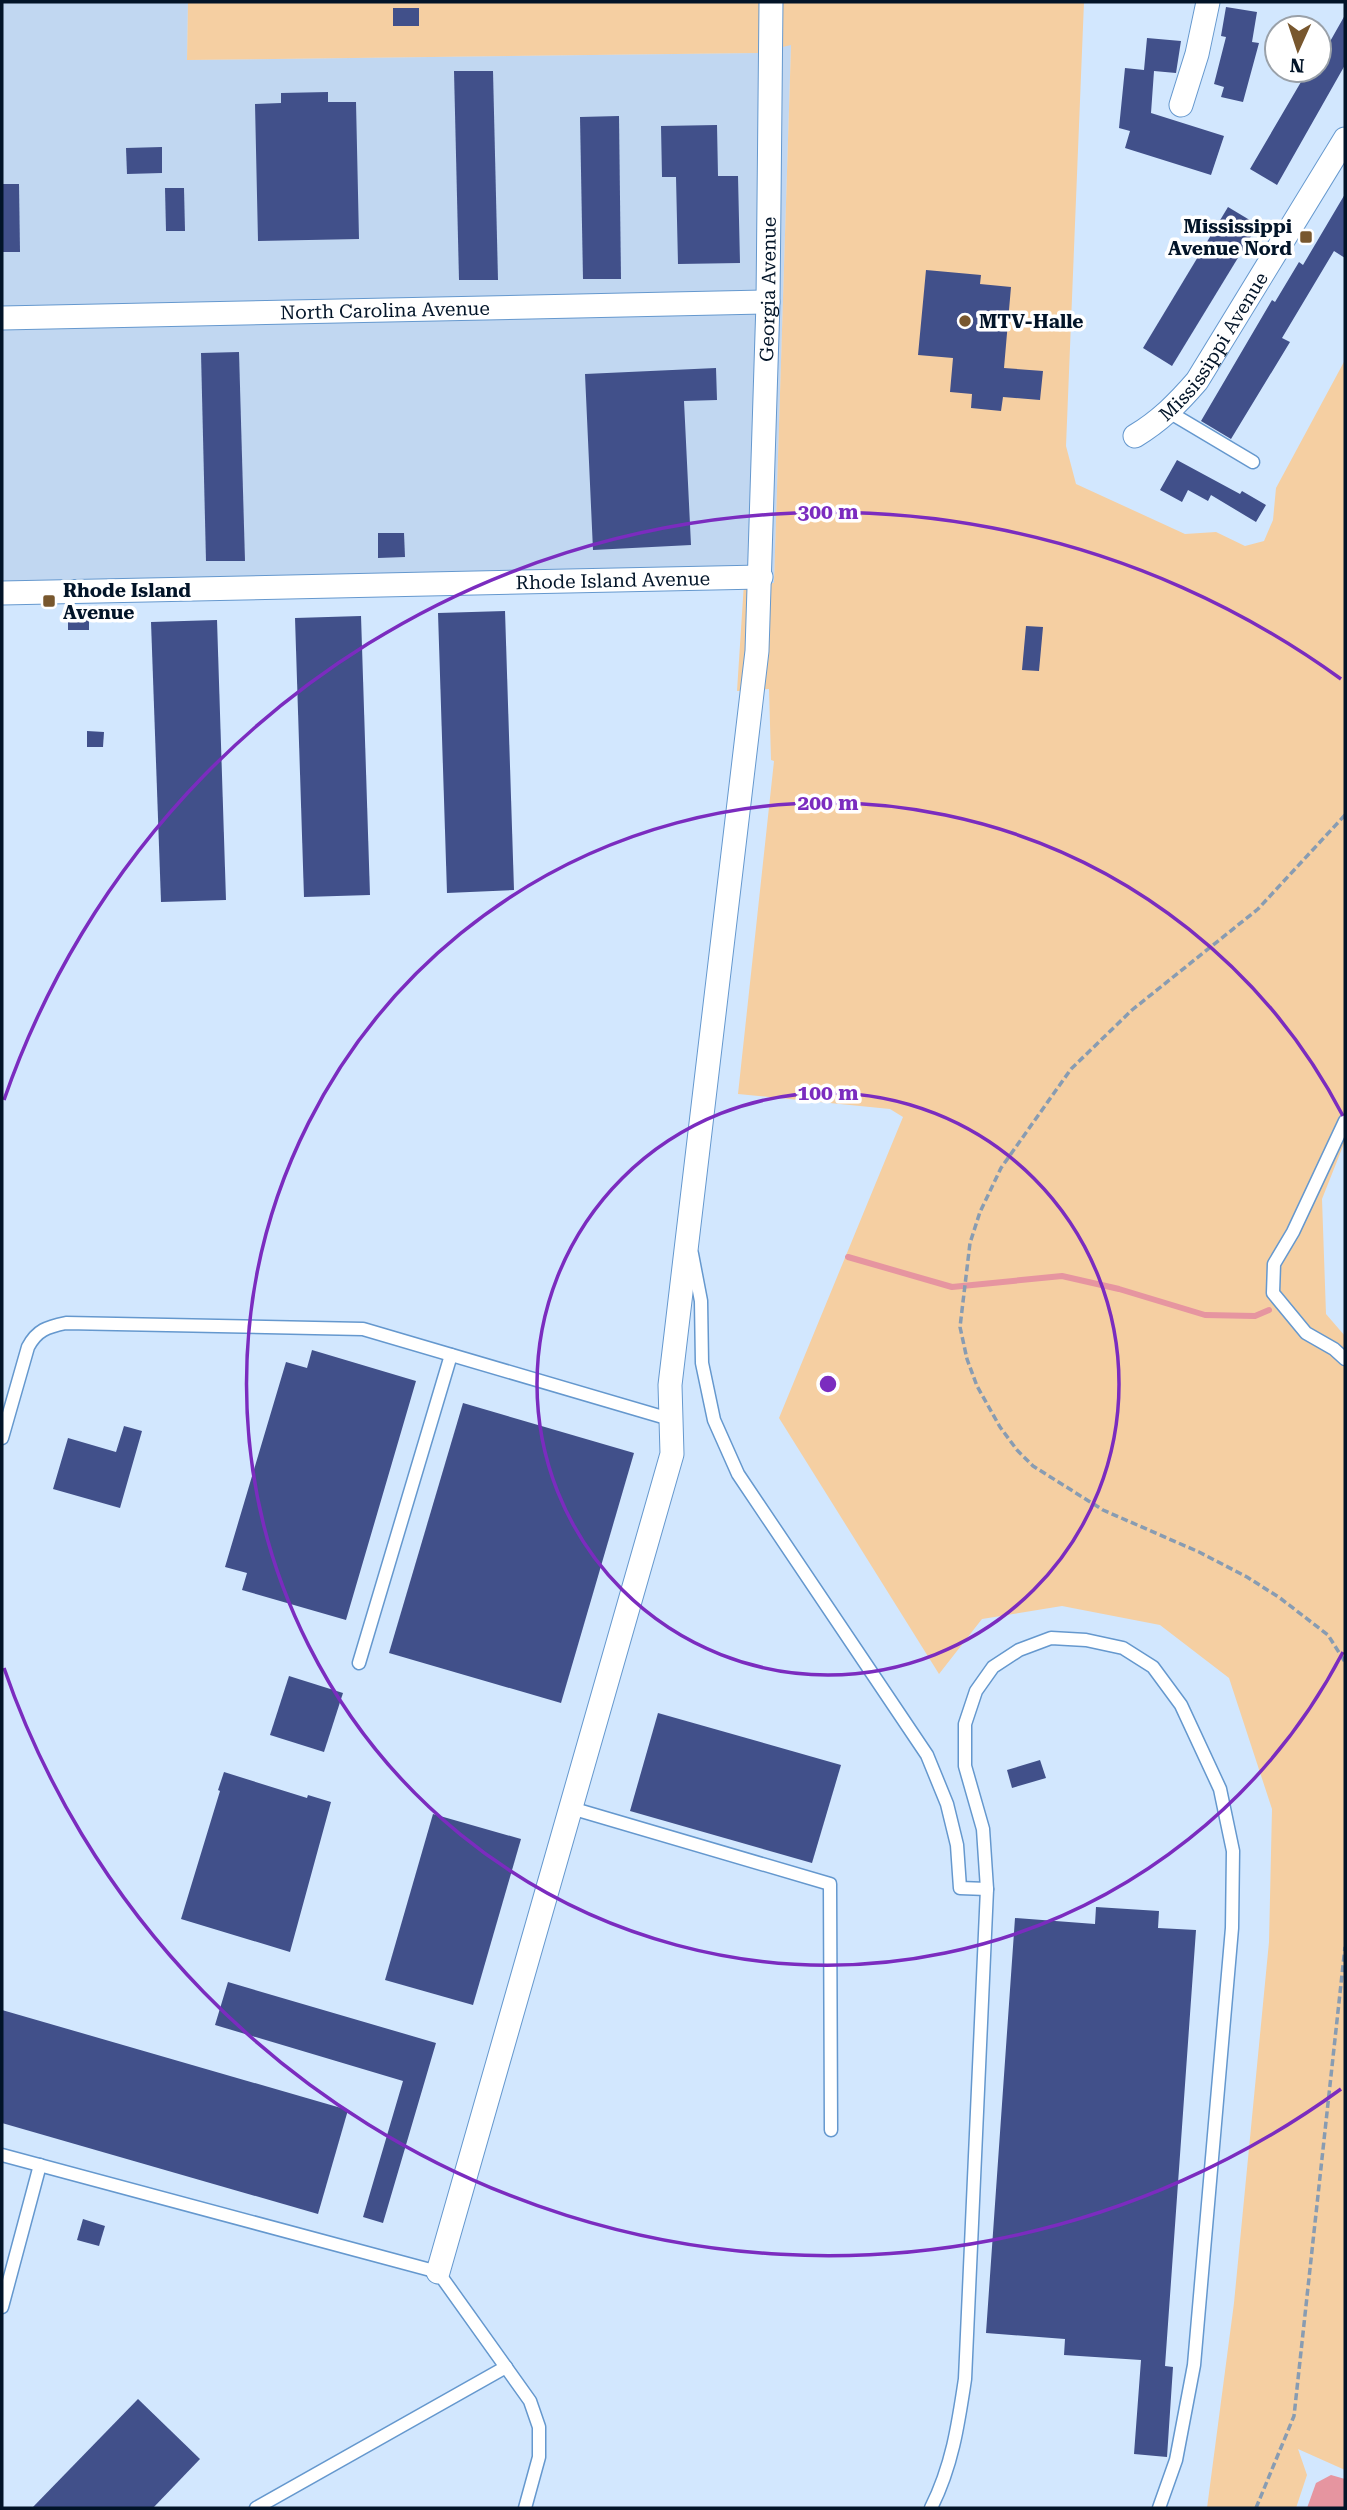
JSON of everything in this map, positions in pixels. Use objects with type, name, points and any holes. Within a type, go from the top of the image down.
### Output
[{"type":"street","name":"Georgia Avenue","points":[[438,2272],[672,1454],[670,1385],[757,652],[768,302],[771,2]]},
{"type":"street","points":[[1181,105],[1197,54],[1208,2]]},
{"type":"street","name":"Mississippi Avenue","points":[[1135,436],[1156,424],[1197,381],[1345,139]]},
{"type":"street","name":"North Carolina Avenue","points":[[2,318],[768,302]]},
{"type":"street","name":"Rhode Island Avenue","points":[[2,593],[761,577]]},
{"type":"lane","points":[[1169,412],[1253,462]]},
{"type":"lane","points":[[1345,1121],[1293,1232],[1274,1264],[1273,1293],[1306,1333],[1334,1349],[1345,1359]]},
{"type":"lane","points":[[688,1232],[701,1301],[702,1363],[714,1420],[738,1474],[927,1755],[947,1804],[957,1845],[960,1888],[987,1889]]},
{"type":"lane","points":[[2,1438],[27,1348],[35,1334],[49,1326],[66,1323],[363,1329],[673,1420]]},
{"type":"lane","points":[[359,1663],[451,1355]]},
{"type":"lane","points":[[931,2508],[948,2472],[964,2379],[987,1889],[983,1829],[965,1766],[965,1724],[976,1691],[993,1667],[1019,1650],[1051,1638],[1086,1640],[1123,1648],[1153,1667],[1181,1705],[1220,1789],[1233,1851],[1232,1928],[1194,2365],[1176,2460],[1159,2508]]},
{"type":"lane","points":[[571,1808],[830,1884],[831,2130]]},
{"type":"lane","points":[[2,2155],[438,2272],[530,2401],[539,2427],[539,2457],[525,2508]]},
{"type":"lane","points":[[2,2307],[40,2165]]},
{"type":"lane","points":[[256,2508],[506,2367]]},
{"type":"path","points":[[1345,815],[1258,909],[1132,1010],[1071,1069],[1001,1168],[985,1202],[970,1243],[960,1327],[967,1359],[977,1385],[1000,1427],[1033,1466],[1103,1510],[1199,1552],[1247,1577],[1280,1598],[1328,1635],[1345,1662]]},
{"type":"path","points":[[1256,2508],[1294,2416],[1345,1947]]},
{"type":"shaded area","points":[[2,2],[188,2],[187,60],[758,53],[791,44],[774,583],[2,588]]},
{"type":"shaded area","points":[[188,2],[1084,2],[1066,446],[1076,484],[1185,534],[1216,532],[1245,546],[1264,541],[1273,520],[1276,488],[1345,360],[1345,1141],[1322,1199],[1326,1314],[1345,1336],[1345,2470],[1298,2449],[1307,2475],[1296,2508],[1207,2508],[1234,2303],[1269,1942],[1272,1809],[1229,1678],[1160,1625],[1062,1606],[982,1619],[939,1674],[779,1418],[903,1117],[890,1109],[738,1094],[774,761],[771,760],[769,689],[737,691],[744,583],[774,583],[791,45],[758,53],[187,60]]},
{"type":"shaded area","points":[[1331,2475],[1345,2479],[1345,2508],[1307,2508],[1316,2483]]},
{"type":"building","points":[[1226,7],[1257,12],[1252,42],[1259,43],[1243,102],[1221,97],[1224,87],[1214,84],[1226,37],[1221,36]]},
{"type":"building","points":[[393,8],[419,8],[419,26],[393,26]]},
{"type":"building","points":[[1345,15],[1345,65],[1277,185],[1250,169],[1300,84],[1333,84],[1333,36]]},
{"type":"building","points":[[1147,38],[1181,41],[1176,73],[1154,71],[1151,113],[1224,136],[1211,175],[1125,148],[1130,131],[1119,128],[1125,68],[1144,70]]},
{"type":"building","points":[[454,71],[493,71],[498,280],[459,280]]},
{"type":"building","points":[[328,92],[328,102],[356,102],[359,239],[258,241],[255,104],[281,103],[281,93]]},
{"type":"building","points":[[619,116],[621,279],[583,279],[580,117]]},
{"type":"building","points":[[717,125],[718,176],[738,176],[740,263],[678,264],[676,177],[662,177],[661,126]]},
{"type":"building","points":[[162,147],[162,173],[127,174],[126,148]]},
{"type":"building","points":[[2,184],[19,184],[20,252],[2,252]]},
{"type":"building","points":[[165,188],[184,188],[185,231],[166,231]]},
{"type":"building","points":[[1345,194],[1345,258],[1334,251],[1282,338],[1290,342],[1231,439],[1201,421],[1272,300],[1275,302],[1299,262],[1303,265]]},
{"type":"building","points":[[1228,207],[1258,225],[1172,366],[1143,348]]},
{"type":"building","name":"MTV-Halle","points":[[926,270],[981,275],[980,284],[1011,287],[1004,368],[1043,371],[1040,400],[1003,397],[1001,411],[971,408],[972,394],[950,392],[953,358],[918,355]]},
{"type":"building","points":[[239,352],[245,561],[206,561],[201,353]]},
{"type":"building","points":[[716,368],[717,400],[684,401],[691,545],[593,550],[585,374]]},
{"type":"building","points":[[1177,460],[1266,505],[1256,522],[1211,495],[1208,501],[1188,490],[1182,502],[1160,490]]},
{"type":"building","points":[[378,533],[404,533],[405,557],[378,558]]},
{"type":"building","points":[[505,611],[514,890],[447,893],[438,613]]},
{"type":"building","points":[[68,614],[89,614],[89,630],[68,630]]},
{"type":"building","points":[[361,616],[370,895],[304,897],[295,618]]},
{"type":"building","points":[[217,620],[226,900],[161,902],[151,622]]},
{"type":"building","points":[[1026,626],[1043,627],[1039,671],[1022,670]]},
{"type":"building","points":[[87,731],[104,732],[103,747],[87,747]]},
{"type":"building","points":[[312,1350],[416,1381],[346,1620],[242,1590],[247,1573],[225,1567],[286,1362],[307,1368]]},
{"type":"building","points":[[463,1403],[634,1453],[561,1703],[389,1653]]},
{"type":"building","points":[[124,1426],[142,1431],[120,1508],[53,1489],[68,1438],[116,1452]]},
{"type":"building","points":[[289,1676],[343,1693],[324,1752],[270,1735]]},
{"type":"building","points":[[658,1713],[841,1765],[812,1863],[630,1811]]},
{"type":"building","points":[[1040,1760],[1046,1778],[1012,1788],[1007,1770]]},
{"type":"building","points":[[224,1772],[307,1798],[308,1795],[331,1802],[290,1952],[181,1919]]},
{"type":"building","points":[[433,1814],[521,1839],[473,2005],[385,1980]]},
{"type":"building","points":[[1096,1907],[1159,1911],[1158,1928],[1196,1930],[1165,2366],[1173,2367],[1167,2457],[1134,2454],[1141,2360],[1064,2355],[1065,2339],[986,2333],[1015,1918],[1095,1924]]},
{"type":"building","points":[[228,1982],[436,2043],[383,2223],[363,2217],[403,2081],[215,2025]]},
{"type":"building","points":[[2,2010],[348,2110],[318,2214],[2,2123]]},
{"type":"building","points":[[83,2219],[105,2226],[99,2246],[77,2240]]},
{"type":"building","points":[[138,2399],[200,2459],[153,2508],[32,2508]]},
{"type":"waterway","points":[[848,1257],[952,1287],[1062,1276],[1119,1289],[1205,1315],[1255,1316],[1269,1310]]},
{"type":"place","name":"Mississippi Avenue Nord","points":[[1306,237]]},
{"type":"place","name":"MTV-Halle","points":[[965,321]]},
{"type":"place","name":"Rhode Island Avenue","points":[[49,601]]}]
